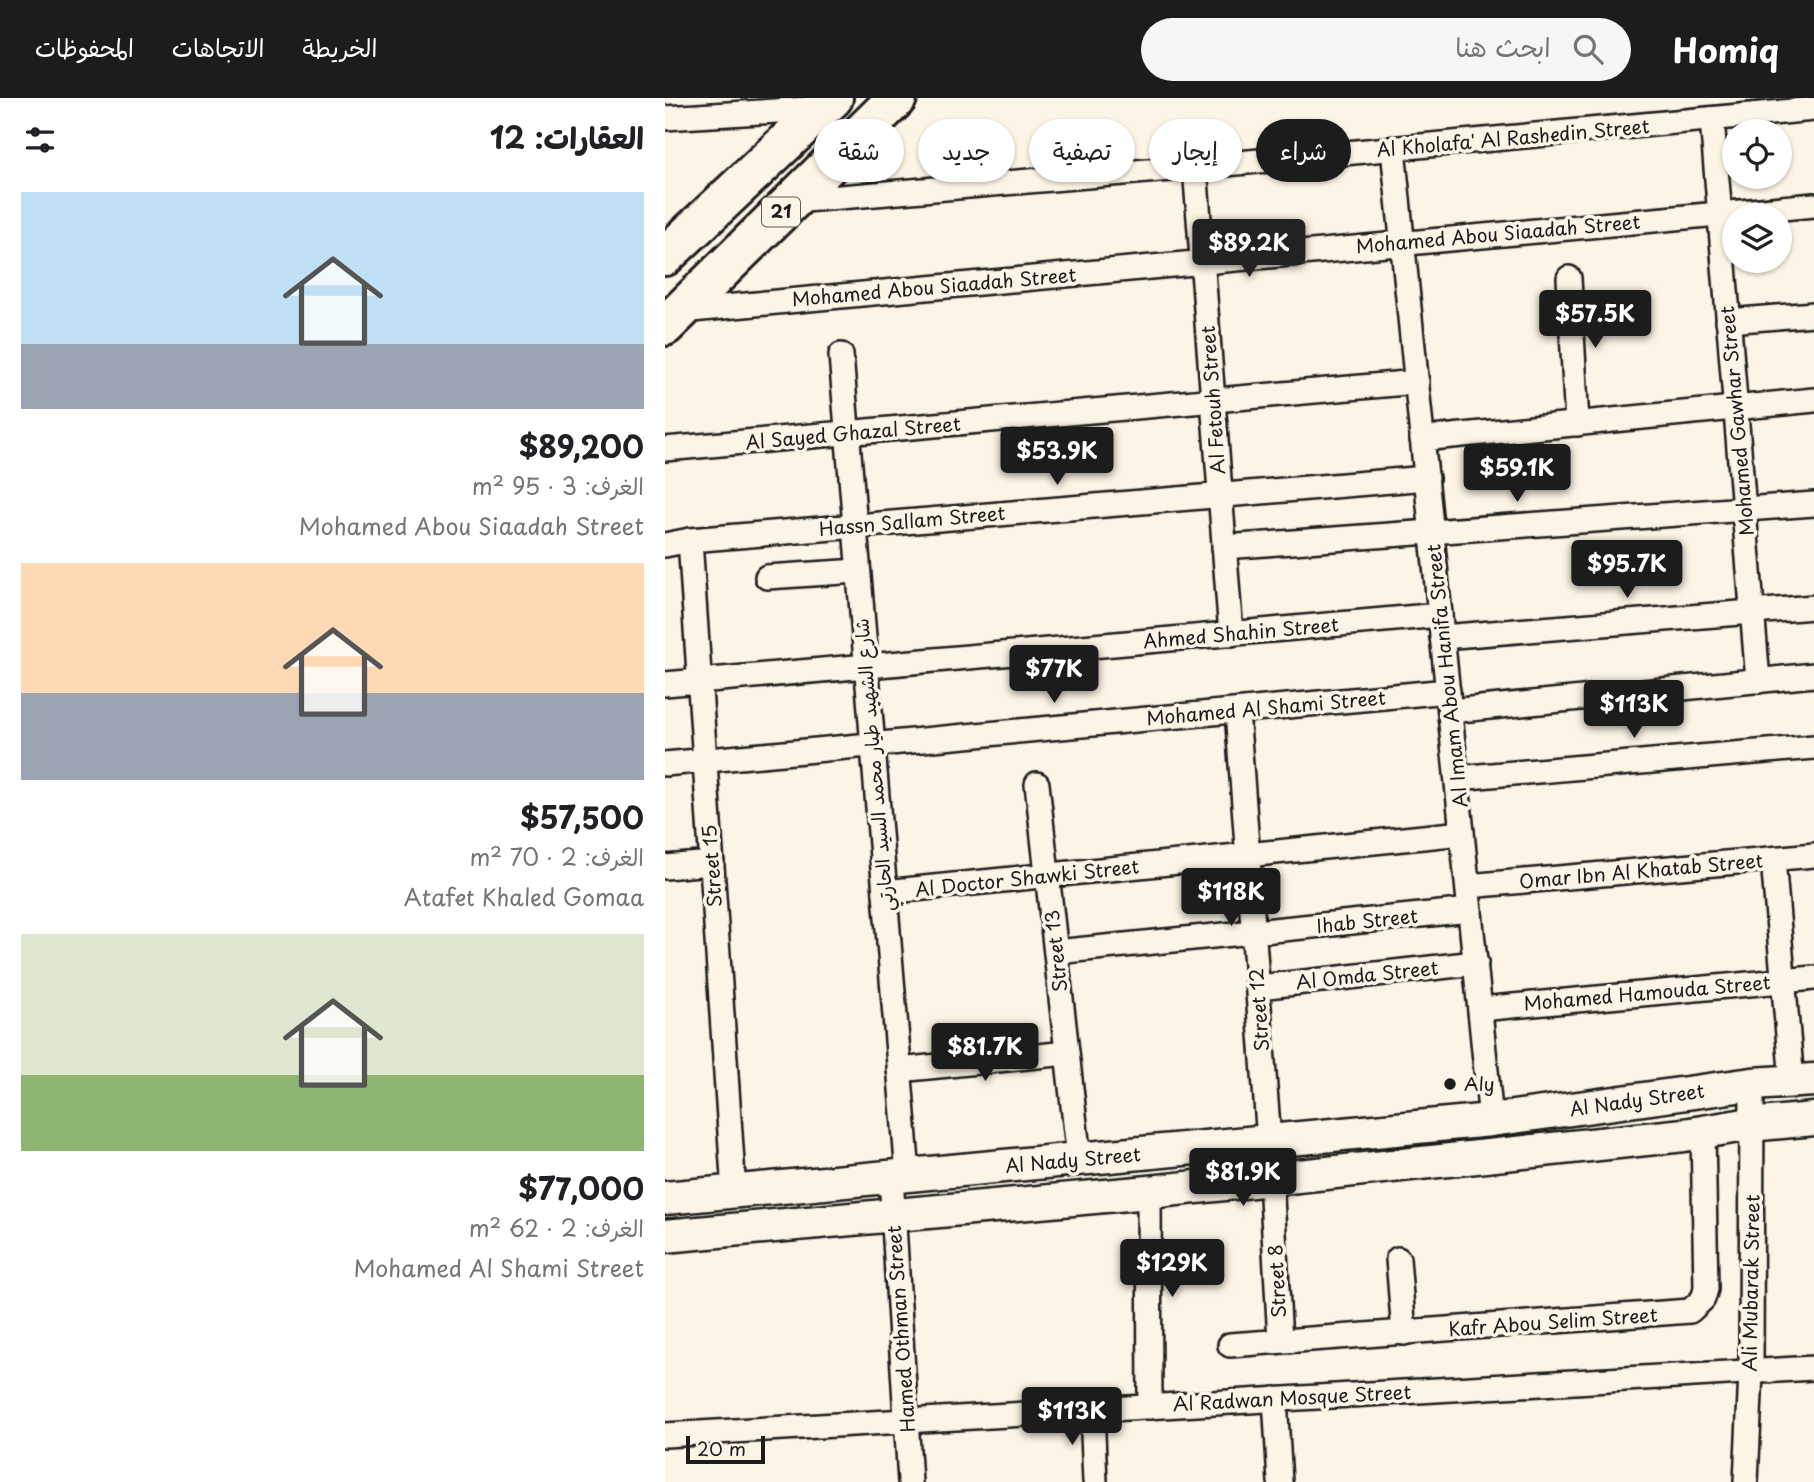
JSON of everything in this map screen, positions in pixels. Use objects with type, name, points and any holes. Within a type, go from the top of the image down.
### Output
[{"type":"highway","name":"21","points":[[673,319],[897,98]]},
{"type":"highway","name":"21","points":[[666,252],[828,103]]},
{"type":"street","points":[[665,118],[828,103]]},
{"type":"street","name":"Al Kholafa' Al Rashedin Street","points":[[1242,163],[1814,109]]},
{"type":"street","name":"Mohamed Gawhar Street","points":[[1712,119],[1758,681]]},
{"type":"street","name":"Al Imam Abou Hanifa Street","points":[[1393,149],[1491,1120]]},
{"type":"street","name":"Al Kholafa' Al Rashedin Street","points":[[793,201],[1149,171]]},
{"type":"street","name":"Al Fetouh Street","points":[[1196,182],[1231,634]]},
{"type":"street","name":"Mohamed Abou Siaadah Street","points":[[673,319],[1202,262],[1814,205]]},
{"type":"street","points":[[1569,278],[1577,424]]},
{"type":"street","points":[[1728,321],[1814,314]]},
{"type":"street","name":"شارع الشهيد طيار محمد السيد الحارتي","points":[[841,355],[899,1070],[899,1176]]},
{"type":"street","name":"Al Sayed Ghazal Street","points":[[665,449],[1417,382]]},
{"type":"street","points":[[1422,439],[1814,400]]},
{"type":"street","name":"Hassn Sallam Street","points":[[665,545],[690,540],[1427,478]]},
{"type":"street","points":[[1224,547],[1814,504]]},
{"type":"street","name":"Street 15","points":[[690,540],[734,1192]]},
{"type":"street","points":[[767,577],[858,571]]},
{"type":"street","name":"Ahmed Shahin Street","points":[[665,684],[1231,634],[1752,612],[1814,607]]},
{"type":"street","name":"Mohamed Al Shami Street","points":[[665,764],[1237,711],[1449,701],[1814,675]]},
{"type":"street","name":"Street 12","points":[[1237,711],[1269,1141]]},
{"type":"street","points":[[1457,778],[1814,747]]},
{"type":"street","name":"Street 13","points":[[1037,784],[1079,1159]]},
{"type":"street","name":"Al Doctor Shawki Street","points":[[884,892],[1462,832]]},
{"type":"street","name":"Omar Ibn Al Khatab Street","points":[[1468,886],[1814,855]]},
{"type":"street","points":[[1773,859],[1783,981],[1803,1082]]},
{"type":"street","points":[[665,867],[712,863]]},
{"type":"street","name":"Ihab Street","points":[[1056,952],[1470,910]]},
{"type":"street","name":"Al Omda Street","points":[[1258,986],[1476,963]]},
{"type":"street","name":"Mohamed Hamouda Street","points":[[1481,1009],[1814,978]]},
{"type":"street","points":[[899,1070],[1067,1054]]},
{"type":"street","name":"Al Nady Street","points":[[665,1198],[1491,1120],[1752,1084],[1803,1082]]},
{"type":"street","name":"Ali Mubarak Street","points":[[1746,1482],[1751,1371],[1752,1084]]},
{"type":"street","name":"Al Nady Street","points":[[665,1236],[1149,1192],[1814,1119]]},
{"type":"street","name":"Kafr Abou Selim Street","points":[[1230,1345],[1690,1311],[1698,1306],[1706,1289],[1703,1132]]},
{"type":"street","name":"Hamed Othman Street","points":[[899,1176],[894,1216],[910,1482]]},
{"type":"street","name":"Street 8","points":[[1271,1179],[1280,1341]]},
{"type":"street","points":[[1149,1192],[1150,1407]]},
{"type":"street","points":[[1398,1259],[1404,1333]]},
{"type":"street","name":"Al Radwan Mosque Street","points":[[665,1435],[1814,1368]]},
{"type":"street","points":[[1275,1399],[1280,1482]]},
{"type":"street","points":[[1092,1410],[1095,1482]]},
{"type":"place","name":"Aly","points":[[1450,1084]]}]
